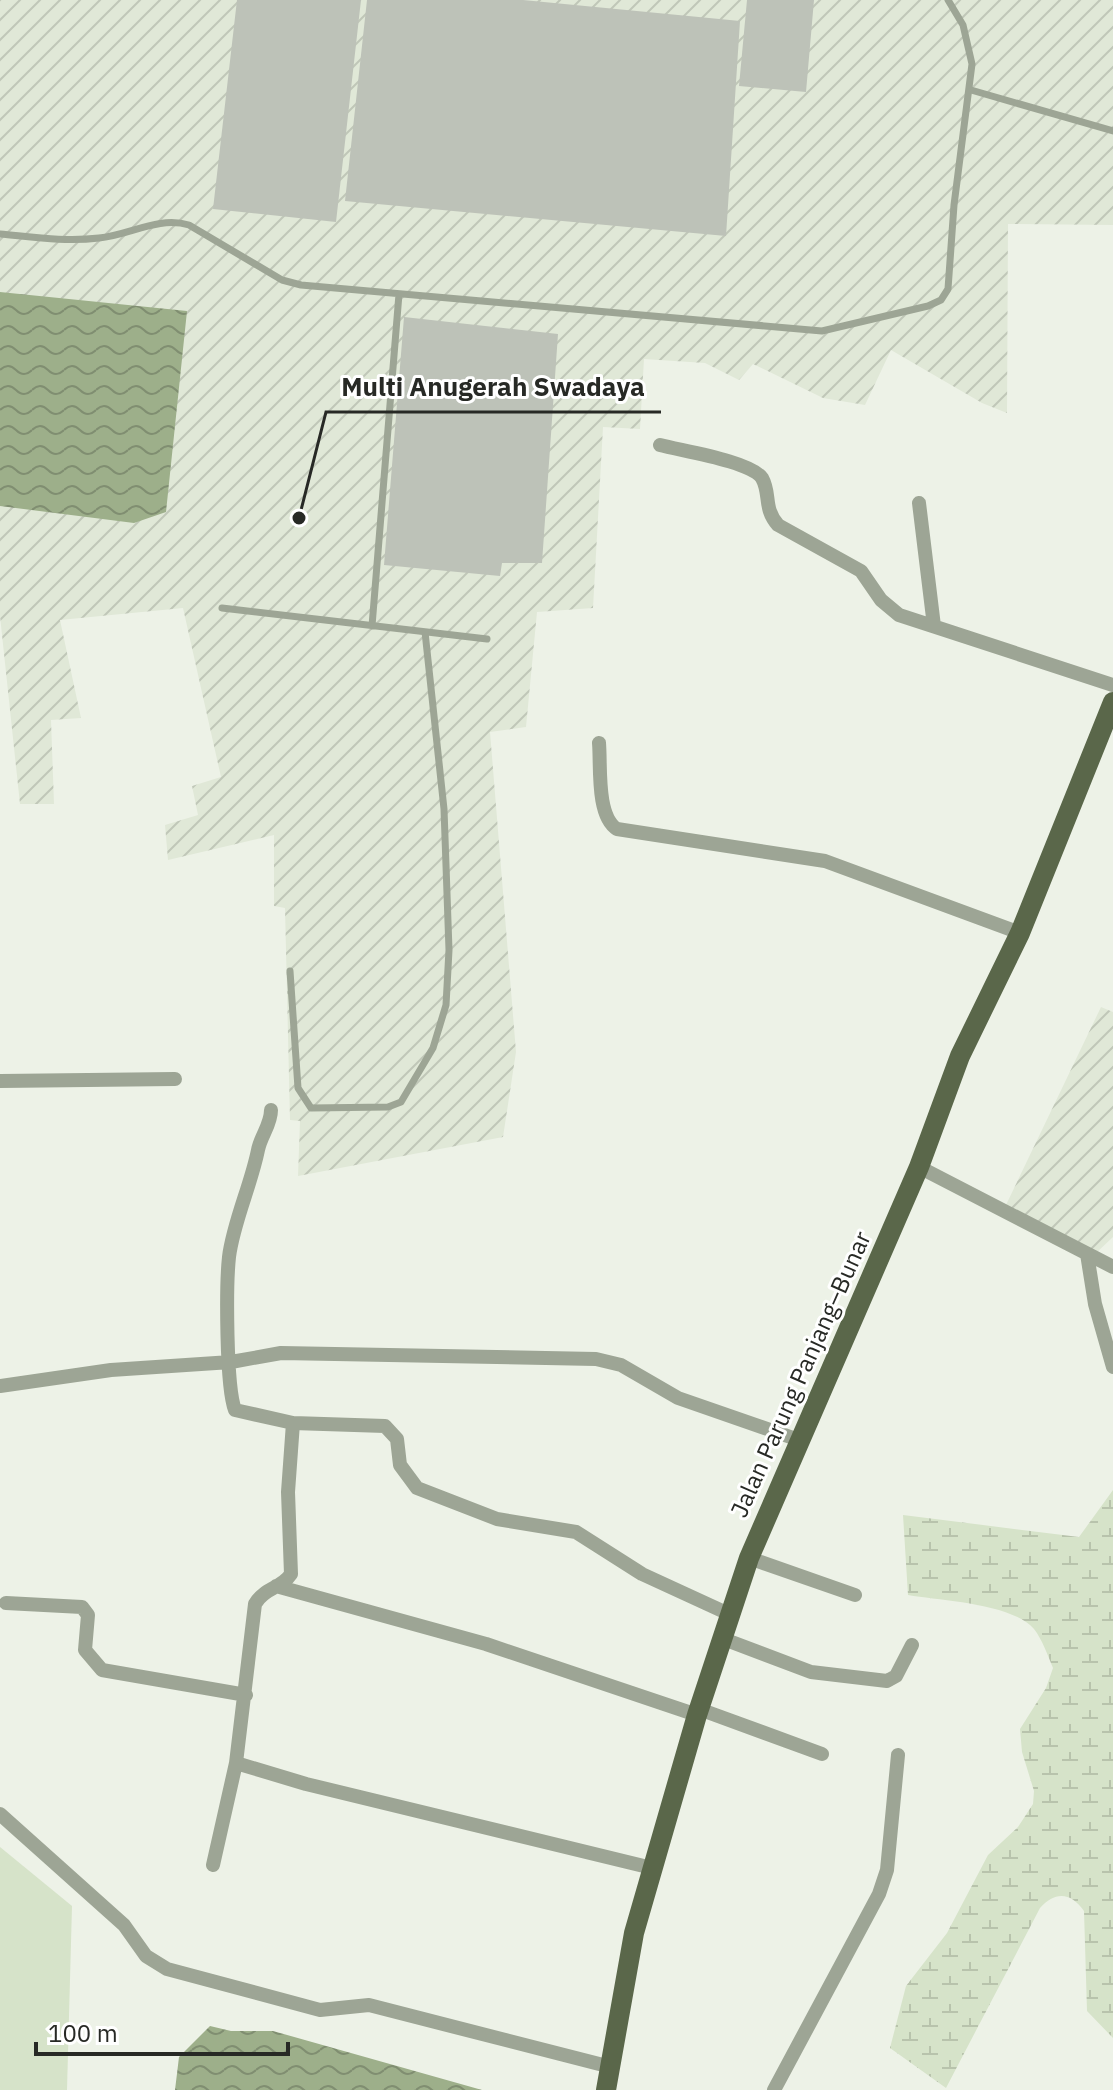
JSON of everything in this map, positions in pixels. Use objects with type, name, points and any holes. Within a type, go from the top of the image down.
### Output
[{"type":"main road","name":"Jalan Parung Panjang–Bunar","points":[[606,2090],[634,1933],[698,1712],[749,1558],[919,1167],[960,1056],[1020,933],[1113,702]]},
{"type":"street","points":[[660,445],[752,469],[763,480],[768,514],[778,525],[861,571],[881,600],[899,615],[1113,685]]},
{"type":"street","points":[[919,503],[934,626]]},
{"type":"street","points":[[599,743],[605,812],[610,824],[617,829],[825,861],[1020,933]]},
{"type":"street","points":[[0,1081],[175,1079]]},
{"type":"street","points":[[271,1110],[271,1121],[259,1144],[251,1184],[229,1255],[235,1410],[293,1423],[385,1426],[397,1439],[400,1465],[417,1488],[497,1519],[576,1532],[642,1574],[729,1614]]},
{"type":"street","points":[[919,1167],[1113,1267]]},
{"type":"street","points":[[1087,1254],[1095,1304],[1113,1367]]},
{"type":"street","points":[[0,1386],[111,1370],[231,1362],[281,1353],[596,1359],[621,1365],[678,1398],[799,1440]]},
{"type":"street","points":[[213,1865],[236,1763],[255,1604],[261,1594],[285,1583],[291,1574],[288,1492],[293,1423]]},
{"type":"street","points":[[749,1558],[855,1595]]},
{"type":"street","points":[[276,1586],[486,1644],[822,1754]]},
{"type":"street","points":[[6,1603],[82,1607],[88,1615],[85,1650],[102,1670],[246,1695]]},
{"type":"street","points":[[721,1638],[811,1672],[887,1681],[896,1676],[912,1645]]},
{"type":"street","points":[[774,2090],[879,1894],[887,1870],[898,1755]]},
{"type":"street","points":[[236,1763],[306,1784],[652,1868]]},
{"type":"street","points":[[0,1814],[124,1925],[146,1956],[167,1969],[320,2010],[369,2005],[611,2067]]},
{"type":"lane","points":[[0,234],[62,241],[89,239],[177,222],[189,225],[282,280],[399,294],[822,331],[928,306],[941,300],[948,289],[955,192],[971,90],[969,51],[963,25],[948,0]]},
{"type":"lane","points":[[971,90],[1113,131]]},
{"type":"lane","points":[[372,626],[399,294]]},
{"type":"lane","points":[[222,608],[487,639]]},
{"type":"lane","points":[[290,971],[298,1088],[311,1108],[388,1107],[401,1102],[433,1048],[446,1005],[449,950],[444,809],[425,632]]},
{"type":"shaded area","points":[[0,0],[1113,0],[1113,225],[1008,224],[1007,413],[982,403],[891,350],[865,405],[823,398],[753,364],[739,380],[705,363],[644,359],[640,429],[603,427],[593,608],[537,612],[526,727],[490,732],[516,1052],[503,1137],[298,1176],[300,1121],[290,1120],[285,908],[274,906],[274,835],[168,860],[165,825],[198,815],[192,786],[221,777],[183,608],[60,620],[81,718],[51,720],[54,804],[20,804],[0,616]]},
{"type":"shaded area","points":[[1101,1007],[1113,1012],[1113,1237],[1094,1255],[1005,1207]]},
{"type":"green space","points":[[1113,1490],[1113,2038],[1087,2011],[1084,1911],[1074,1900],[1057,1896],[1040,1908],[946,2088],[890,2048],[906,1986],[947,1933],[988,1855],[1018,1827],[1033,1804],[1034,1791],[1022,1752],[1020,1729],[1046,1688],[1053,1668],[1037,1633],[1023,1620],[993,1608],[908,1595],[903,1515],[1079,1537]]},
{"type":"green space","points":[[0,1847],[72,1906],[67,2090],[0,2090]]},
{"type":"water","points":[[0,292],[187,311],[166,512],[134,523],[0,506]]},
{"type":"water","points":[[210,2026],[231,2031],[273,2031],[482,2090],[175,2090],[179,2057]]},
{"type":"building","points":[[237,0],[361,0],[336,222],[213,209]]},
{"type":"building","points":[[367,0],[523,0],[740,21],[726,236],[345,201]]},
{"type":"building","points":[[747,0],[814,0],[806,92],[739,86]]},
{"type":"building","points":[[404,317],[558,334],[542,563],[502,563],[500,576],[384,565]]},
{"type":"place","name":"Multi Anugerah Swadaya","points":[[299,518]]}]
